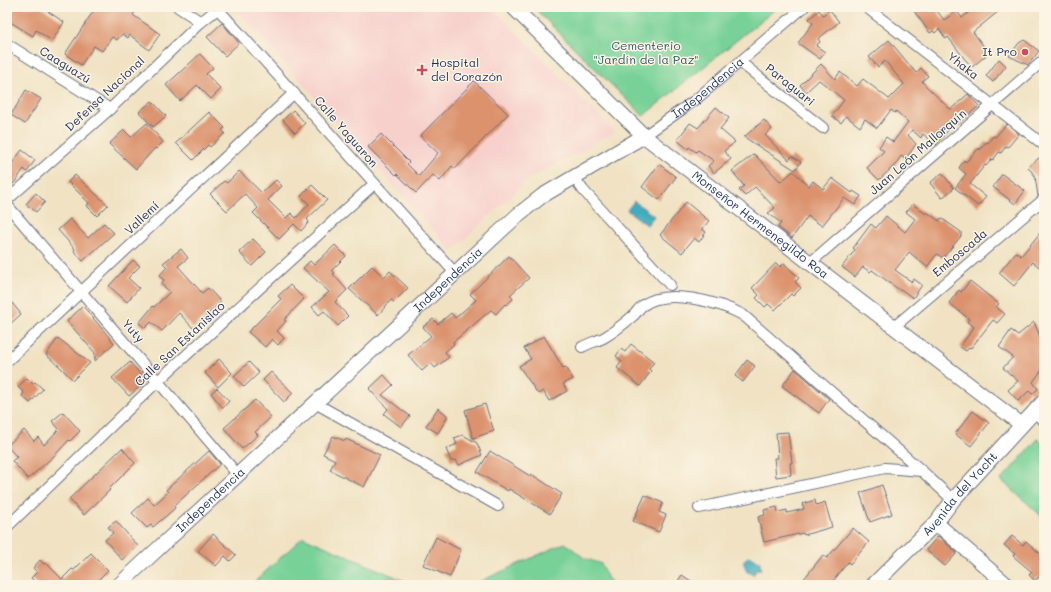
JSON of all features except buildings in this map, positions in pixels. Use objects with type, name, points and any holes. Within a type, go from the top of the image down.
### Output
[{"type":"street","points":[[178,7],[201,22]]},
{"type":"street","name":"Monseñor Hermenegildo Roa","points":[[513,7],[644,136],[1022,425]]},
{"type":"street","name":"Independencia","points":[[123,584],[519,214],[542,196],[644,136],[694,101],[804,7]]},
{"type":"street","name":"Yhaka","points":[[866,7],[1044,145]]},
{"type":"street","name":"Defensa Nacional","points":[[7,200],[110,109],[201,22],[219,8]]},
{"type":"street","name":"Calle Yaguaron","points":[[219,8],[374,184],[455,273]]},
{"type":"street","name":"Caaguazú","points":[[7,44],[110,109]]},
{"type":"street","name":"Juan León Mallorquín","points":[[810,263],[1044,60]]},
{"type":"street","name":"Paraguari","points":[[740,62],[823,128]]},
{"type":"street","name":"Vallemí","points":[[7,361],[294,93]]},
{"type":"street","points":[[574,177],[583,190],[670,286]]},
{"type":"street","name":"Calle San Estanislao","points":[[7,527],[158,381],[374,184]]},
{"type":"street","name":"Emboscada","points":[[894,327],[1044,199]]},
{"type":"street","name":"Yuty","points":[[7,205],[238,475]]},
{"type":"street","points":[[582,346],[605,337],[635,314],[643,305],[658,299],[687,298],[716,304],[734,310],[743,315],[922,471],[953,500]]},
{"type":"street","name":"Avenida del Yacht","points":[[873,585],[936,523],[953,500],[1022,425],[1039,417],[1044,401]]},
{"type":"street","points":[[315,403],[498,506]]},
{"type":"street","points":[[699,508],[886,468],[922,471]]},
{"type":"street","points":[[936,523],[1006,585]]},
{"type":"shaded area","name":"Hospital del Corazón","points":[[234,7],[492,7],[615,132],[529,179],[452,251]]},
{"type":"green space","name":"Cementerio \"Jardín de la Paz\"","points":[[533,7],[778,7],[643,116]]},
{"type":"green space","points":[[1038,439],[1044,445],[1044,518],[1001,480]]},
{"type":"green space","points":[[303,537],[414,585],[251,585]]},
{"type":"green space","points":[[565,543],[584,558],[601,564],[608,579],[615,585],[472,585]]},
{"type":"water","points":[[634,201],[654,216],[647,225],[627,210]]},
{"type":"water","points":[[749,556],[760,562],[761,569],[756,569],[754,574],[747,572],[743,561]]},
{"type":"place","name":"It Pro","points":[[1025,52]]},
{"type":"place","name":"Hospital del Corazón","points":[[422,70]]}]
